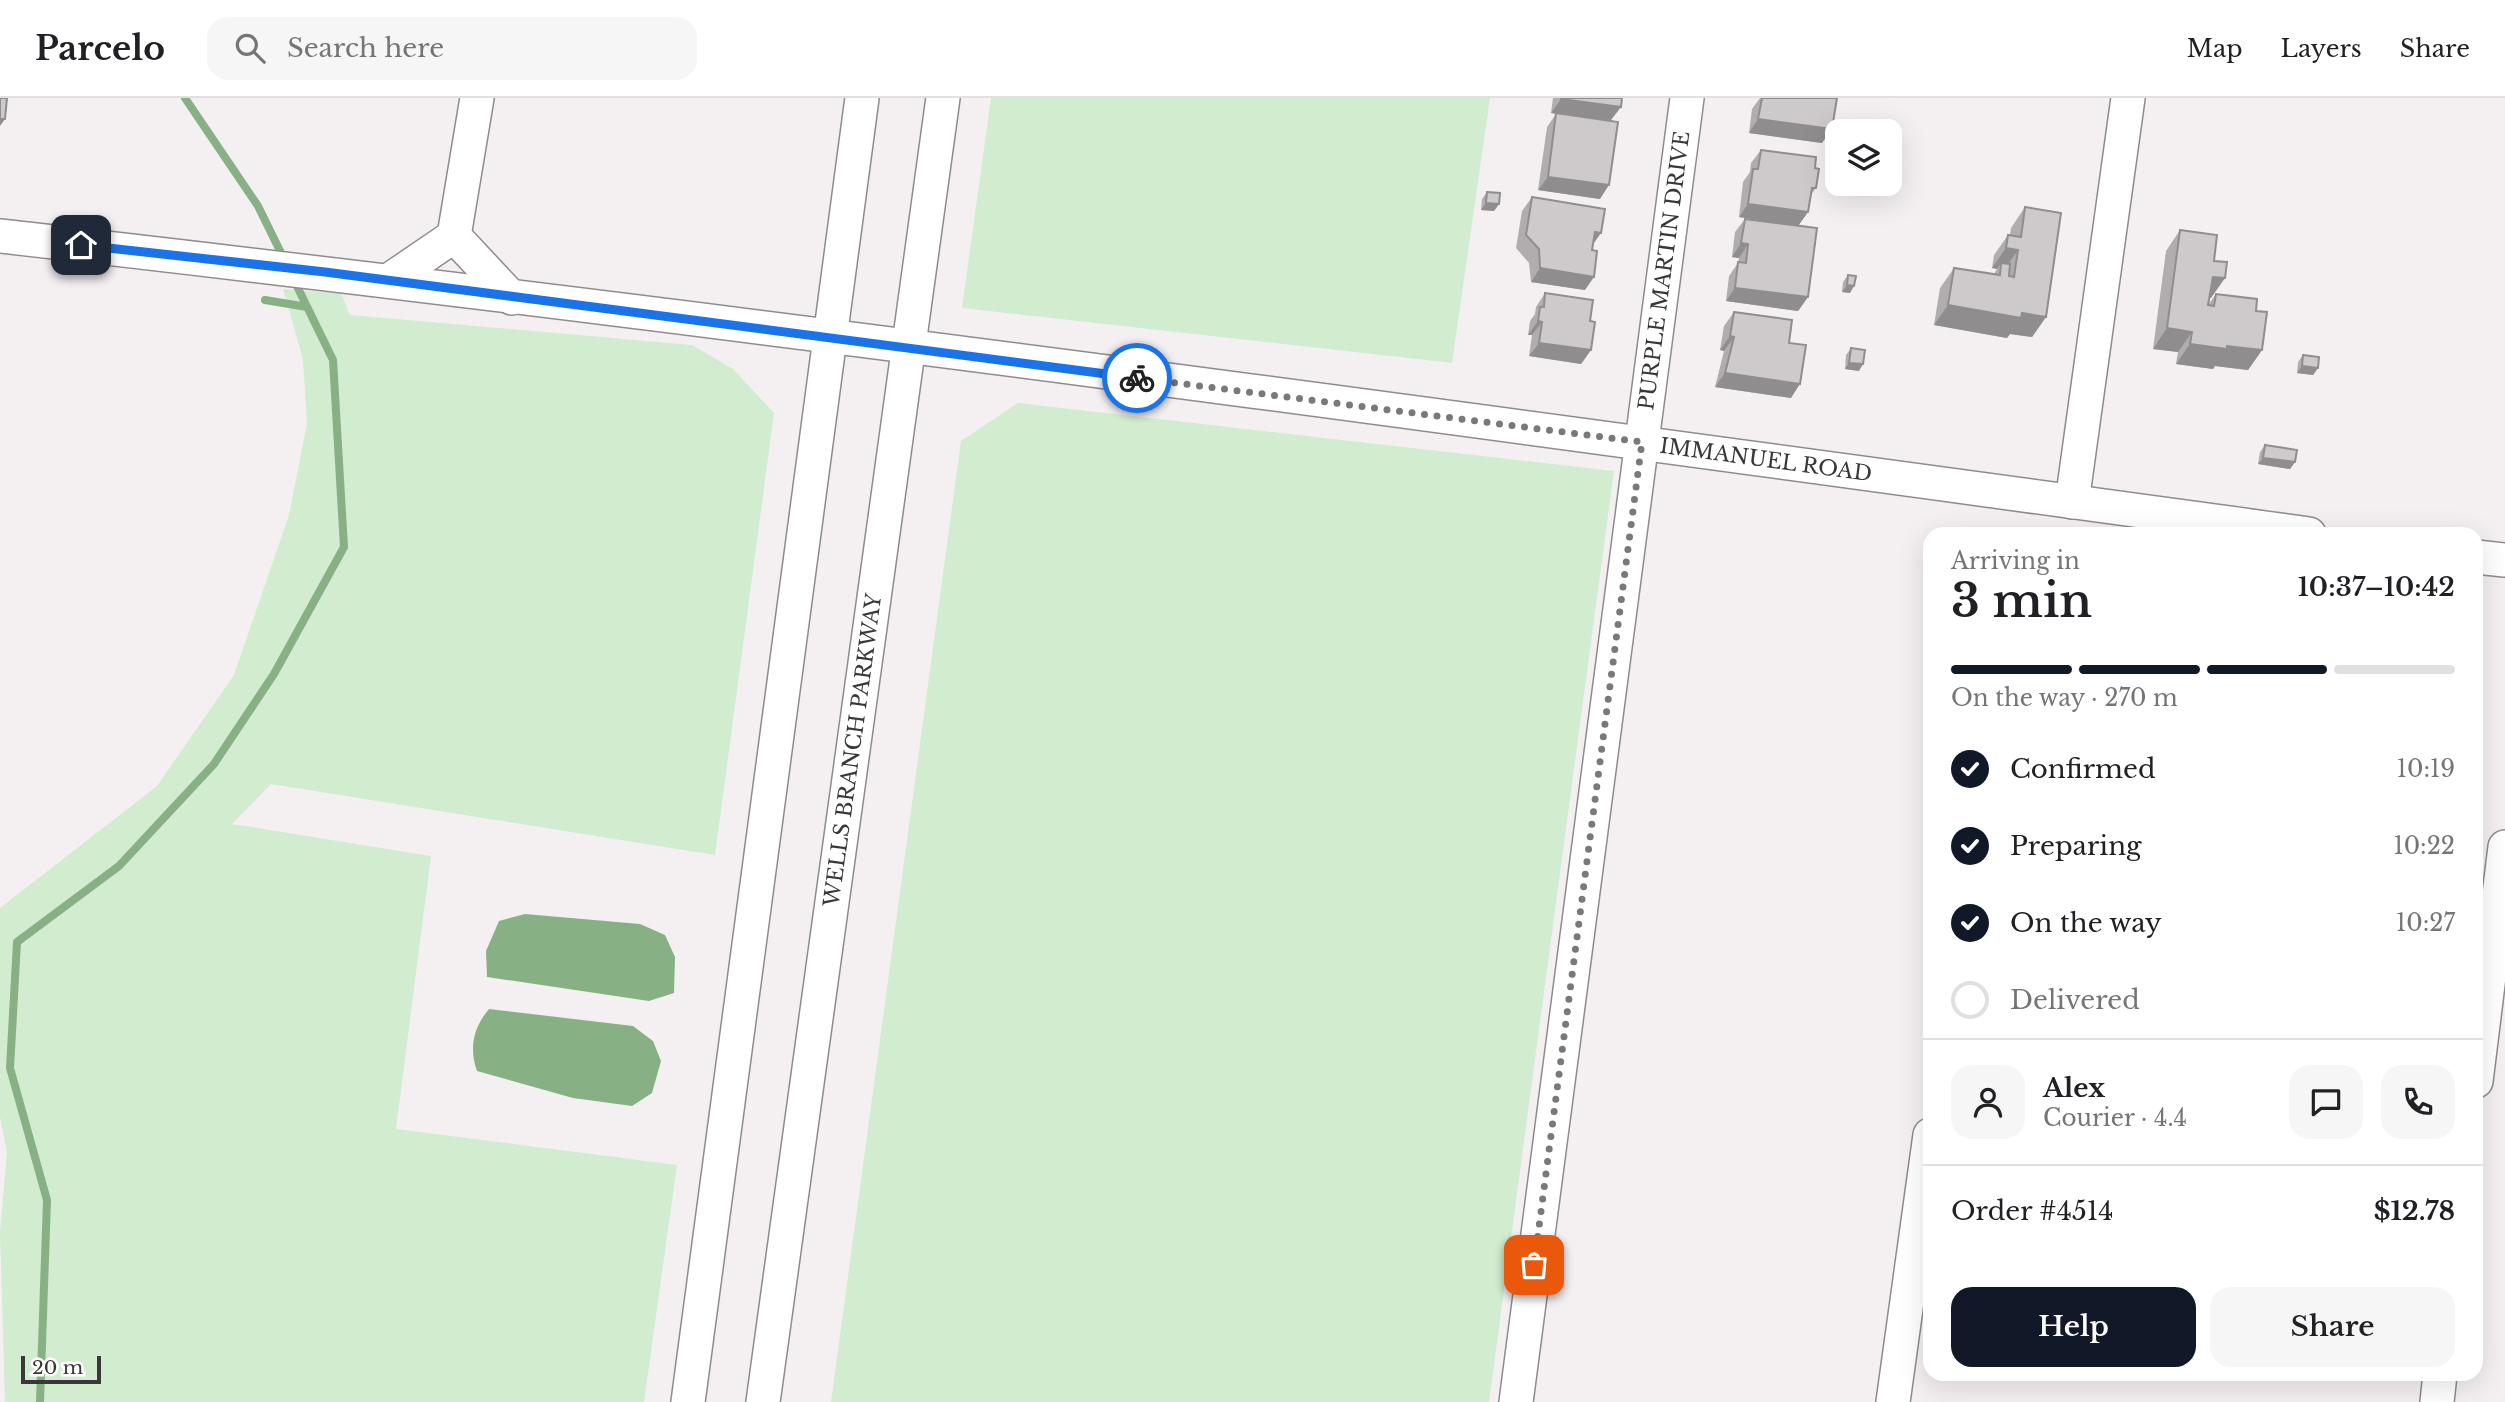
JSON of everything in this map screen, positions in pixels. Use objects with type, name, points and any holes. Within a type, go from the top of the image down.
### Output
[{"type":"street","points":[[388,281],[454,236],[477,98]]},
{"type":"street","points":[[688,1402],[862,98]]},
{"type":"street","name":"WELLS BRANCH PARKWAY","points":[[763,1402],[943,98]]},
{"type":"street","name":"PURPLE MARTIN DRIVE","points":[[1516,1402],[1687,98]]},
{"type":"street","points":[[2072,502],[2128,98]]},
{"type":"street","name":"IMMANUEL ROAD","points":[[0,236],[325,272],[1642,442],[2257,527]]},
{"type":"street","points":[[454,236],[512,298]]},
{"type":"street","points":[[2483,557],[2505,561]]},
{"type":"street","points":[[2483,970],[2486,923],[2505,847]]},
{"type":"street","points":[[1893,1402],[1923,1230]]},
{"type":"street","points":[[2437,1402],[2439,1381]]},
{"type":"shaded area","points":[[991,98],[1490,98],[1452,363],[962,308]]},
{"type":"shaded area","points":[[283,289],[341,293],[350,315],[692,345],[733,369],[774,413],[715,855],[271,784],[232,824],[431,856],[396,1129],[677,1165],[644,1402],[5,1402],[0,1232],[7,1152],[0,1117],[0,908],[157,786],[234,675],[289,515],[307,424],[303,360]]},
{"type":"shaded area","points":[[1018,403],[1614,471],[1489,1402],[831,1402],[961,441]]},
{"type":"shaded area","points":[[525,914],[640,924],[665,935],[675,957],[674,993],[649,1001],[487,977],[486,951],[499,921]]},
{"type":"shaded area","points":[[489,1009],[633,1026],[653,1041],[661,1061],[652,1093],[632,1106],[573,1098],[477,1071],[473,1054],[474,1038],[479,1023]]},
{"type":"building","points":[[0,98],[7,98],[5,119],[0,119]]},
{"type":"building","points":[[1561,98],[1622,98],[1621,107]]},
{"type":"building","points":[[1762,98],[1837,98],[1834,119],[1825,119],[1825,128],[1758,119]]},
{"type":"building","points":[[1556,113],[1618,122],[1609,185],[1548,177]]},
{"type":"building","points":[[1761,150],[1816,157],[1815,168],[1819,169],[1808,212],[1748,204],[1753,169],[1758,169]]},
{"type":"building","points":[[1487,192],[1500,193],[1499,204],[1486,203]]},
{"type":"building","points":[[1532,197],[1605,209],[1601,233],[1595,232],[1592,250],[1597,251],[1594,277],[1540,268],[1539,249],[1526,235]]},
{"type":"building","points":[[2025,207],[2061,213],[2046,317],[2022,313],[2021,318],[1948,305],[1954,268],[2000,275],[2001,263],[2010,264],[2009,276],[2014,277],[2018,250],[2006,248],[2008,235],[2021,237]]},
{"type":"building","points":[[1745,219],[1817,228],[1808,297],[1735,288],[1738,262],[1746,263],[1748,244],[1741,243]]},
{"type":"building","points":[[2180,230],[2217,235],[2214,261],[2227,262],[2225,278],[2213,277],[2208,305],[2214,306],[2216,294],[2257,299],[2256,311],[2267,312],[2262,350],[2190,344],[2192,332],[2167,328]]},
{"type":"building","points":[[1848,275],[1856,276],[1854,286],[1847,285]]},
{"type":"building","points":[[1545,293],[1593,300],[1590,321],[1595,322],[1591,350],[1539,343],[1542,322],[1538,321],[1540,307],[1544,307]]},
{"type":"building","points":[[1734,312],[1792,320],[1789,343],[1806,345],[1800,384],[1725,373],[1734,337],[1730,336]]},
{"type":"building","points":[[1851,348],[1865,350],[1863,364],[1849,363]]},
{"type":"building","points":[[2303,355],[2319,357],[2318,368],[2302,366]]},
{"type":"building","points":[[2265,445],[2297,450],[2295,462],[2263,458]]},
{"type":"waterway","points":[[185,98],[258,206],[284,259]]},
{"type":"waterway","points":[[40,1402],[47,1200],[10,1068],[17,942],[119,866],[214,764],[274,674],[344,547],[333,360],[294,280]]},
{"type":"waterway","points":[[265,300],[307,307]]},
{"type":"way so far","points":[[1137,378],[1642,442],[1534,1265]]},
{"type":"route","points":[[81,245],[325,272],[1137,378]]}]
